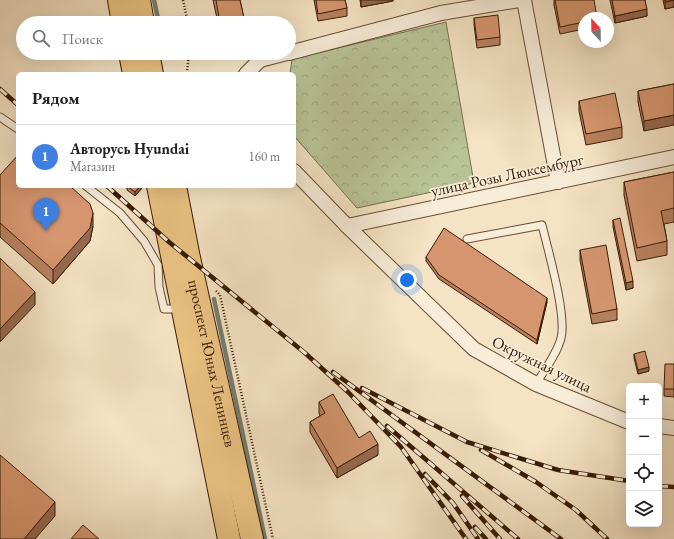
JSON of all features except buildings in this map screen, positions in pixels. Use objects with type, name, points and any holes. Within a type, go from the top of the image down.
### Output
[{"type":"main road","points":[[119,0],[122,16]]},
{"type":"main road","points":[[139,0],[142,16]]},
{"type":"main road","points":[[131,60],[134,72]]},
{"type":"main road","points":[[149,60],[152,72]]},
{"type":"main road","name":"проспект Юных Ленинцев","points":[[158,188],[229,539]]},
{"type":"main road","name":"проспект Юных Ленинцев","points":[[175,188],[189,258],[252,539]]},
{"type":"street","points":[[296,51],[441,13],[519,0]]},
{"type":"street","points":[[524,0],[558,182]]},
{"type":"street","points":[[248,72],[260,60]]},
{"type":"street","name":"улица Розы Люксембург","points":[[347,226],[674,157]]},
{"type":"street","name":"Окружная улица","points":[[296,173],[347,226],[474,349],[536,384],[626,421]]},
{"type":"street","points":[[662,426],[674,428]]},
{"type":"lane","points":[[0,117],[16,128]]},
{"type":"lane","points":[[89,188],[120,213],[144,241],[158,265],[158,287],[164,309],[183,309]]},
{"type":"lane","points":[[467,238],[542,225],[562,315],[562,336],[536,384]]},
{"type":"path","points":[[183,0],[186,16]]},
{"type":"path","points":[[187,72],[188,60]]},
{"type":"green space","points":[[446,22],[474,183],[357,208],[296,138],[296,72],[290,72],[292,60],[296,60],[296,58]]},
{"type":"waterway","points":[[154,0],[157,16]]},
{"type":"waterway","points":[[214,299],[265,539]]},
{"type":"railway","points":[[0,89],[16,103]]},
{"type":"railway","points":[[109,188],[169,242],[305,353],[348,392],[401,447],[466,539]]},
{"type":"railway","points":[[333,372],[561,539]]},
{"type":"railway","points":[[362,388],[467,442],[558,470],[626,481]]},
{"type":"railway","points":[[387,426],[518,539]]},
{"type":"railway","points":[[481,450],[536,482],[576,510],[607,539]]},
{"type":"railway","points":[[425,474],[453,503],[478,539]]},
{"type":"railway","points":[[662,486],[674,487]]},
{"type":"railway","points":[[462,496],[500,539]]},
{"type":"railway","points":[[475,527],[486,539]]},
{"type":"place","name":"Авторусь Hyundai","points":[[46,231]]}]
